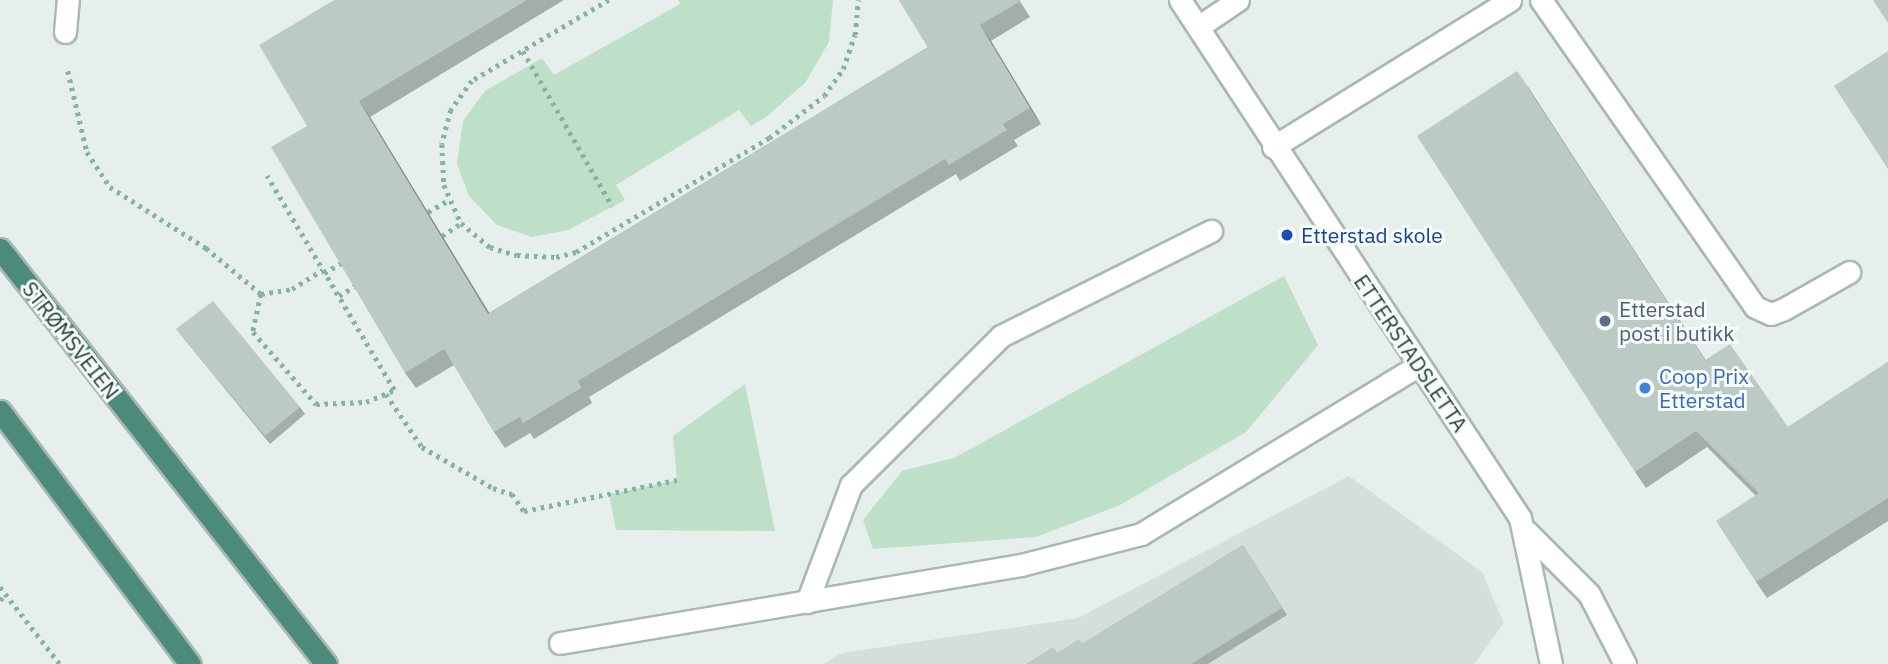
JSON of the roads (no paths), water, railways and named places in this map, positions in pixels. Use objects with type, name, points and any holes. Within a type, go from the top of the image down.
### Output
[{"type":"highway","name":"STRØMSVEIEN","points":[[0,249],[326,664]]},
{"type":"highway","points":[[0,411],[190,664]]},
{"type":"street","points":[[65,32],[68,0]]},
{"type":"street","name":"ETTERSTADSLETTA","points":[[1180,0],[1273,147],[1526,531],[1589,594],[1625,664]]},
{"type":"street","points":[[1198,27],[1238,0]]},
{"type":"street","points":[[1273,147],[1510,0]]},
{"type":"street","points":[[1541,0],[1755,307],[1771,314],[1849,272]]},
{"type":"street","points":[[807,602],[851,485],[1001,336],[1211,230]]},
{"type":"street","points":[[560,643],[1021,565],[1141,534],[1419,365]]},
{"type":"street","name":"ETTERSTADSLETTA","points":[[1526,531],[1551,664]]},
{"type":"place","name":"Etterstad skole","points":[[1287,235]]},
{"type":"place","name":"Etterstad post i butikk","points":[[1605,321]]},
{"type":"place","name":"Coop Prix Etterstad","points":[[1645,388]]}]
